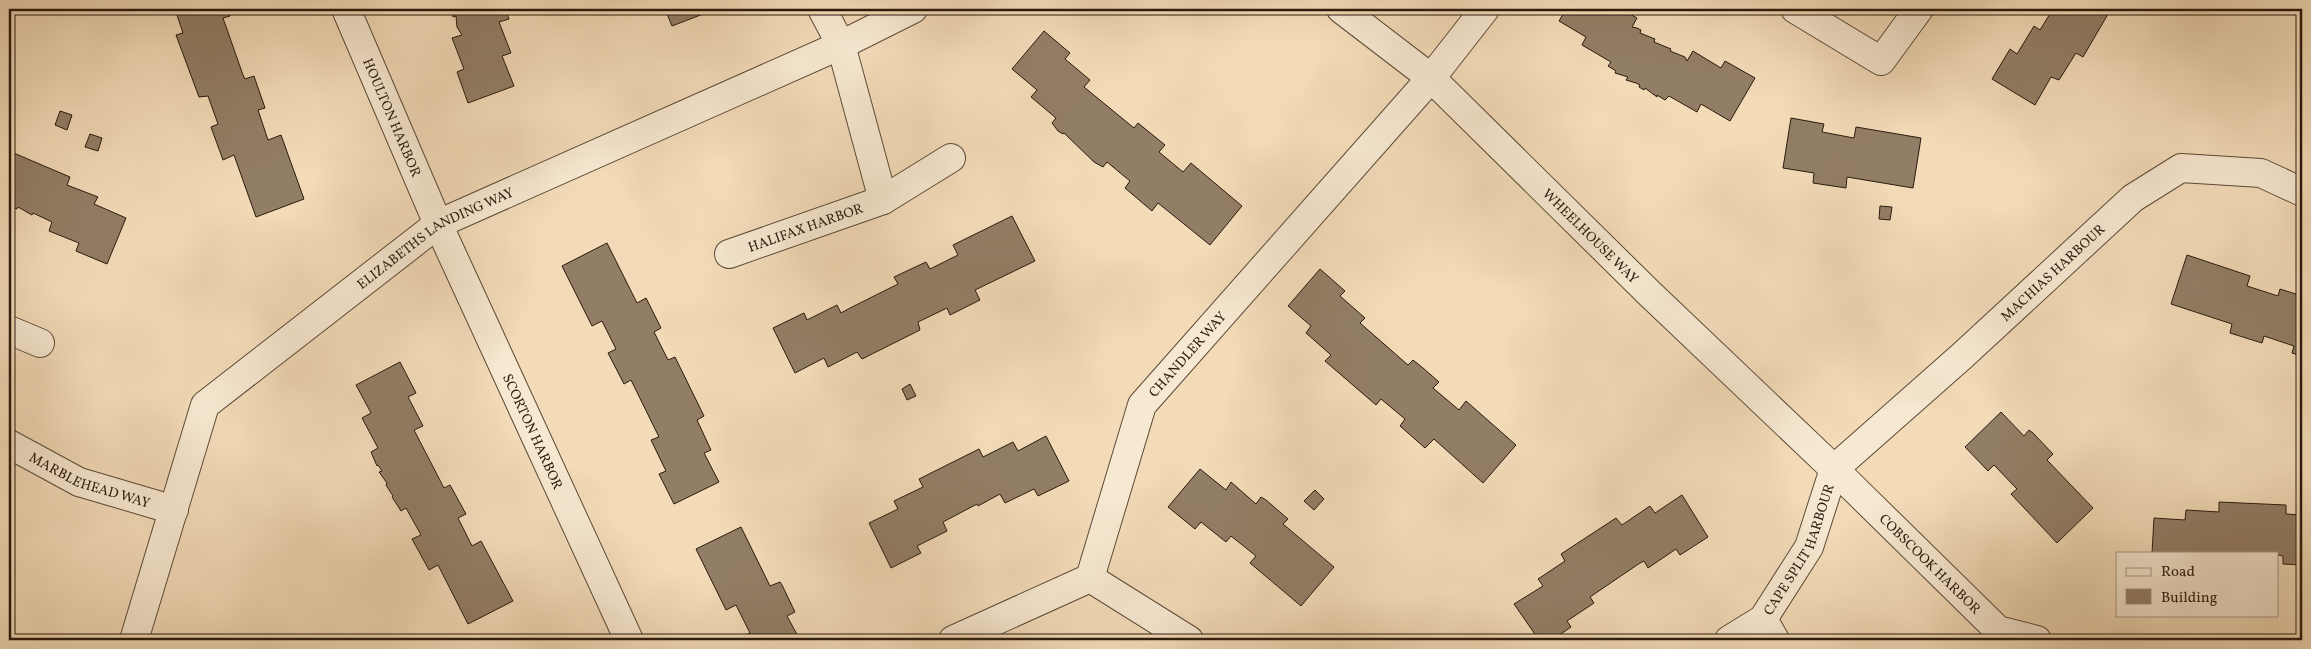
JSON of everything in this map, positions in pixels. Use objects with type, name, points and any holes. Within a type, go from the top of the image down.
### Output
[{"type":"street","name":"HOULTON HARBOR","points":[[346,9],[438,224]]},
{"type":"street","points":[[822,9],[841,45],[883,200]]},
{"type":"street","name":"ELIZABETHS LANDING WAY","points":[[134,640],[205,405],[438,224],[841,45],[913,9]]},
{"type":"street","name":"WHEELHOUSE WAY","points":[[1341,9],[1431,78],[1643,287],[1834,469]]},
{"type":"street","name":"CHANDLER WAY","points":[[1090,578],[1142,406],[1431,78],[1485,9]]},
{"type":"street","points":[[1795,9],[1881,61],[1919,9]]},
{"type":"street","name":"HALIFAX HARBOR","points":[[729,254],[883,200],[951,158]]},
{"type":"street","name":"MACHIAS HARBOUR","points":[[1834,469],[1962,356],[2133,198],[2181,168],[2261,173],[2302,192]]},
{"type":"street","name":"SCORTON HARBOR","points":[[438,224],[629,640]]},
{"type":"street","points":[[9,330],[40,343]]},
{"type":"street","name":"MARBLEHEAD WAY","points":[[9,444],[79,482],[174,510]]},
{"type":"street","name":"CAPE SPLIT HARBOUR","points":[[1729,640],[1769,630],[1809,547],[1834,469]]},
{"type":"street","name":"COBSCOOK HARBOR","points":[[1834,469],[1998,630],[2037,640]]},
{"type":"street","points":[[953,640],[1090,578],[1189,640]]},
{"type":"building","points":[[175,9],[227,9],[230,16],[223,18],[243,75],[245,79],[254,76],[265,108],[258,110],[268,140],[281,135],[304,199],[256,217],[234,155],[223,160],[211,127],[218,124],[208,96],[199,97],[176,35],[183,33]]},
{"type":"building","points":[[505,9],[509,19],[499,22],[511,53],[502,56],[514,86],[468,103],[457,72],[464,69],[452,38],[462,35],[457,27],[456,16],[453,17],[451,10]]},
{"type":"building","points":[[665,9],[716,9],[672,26]]},
{"type":"building","points":[[1566,9],[1621,9],[1637,18],[1632,27],[1641,30],[1640,33],[1655,39],[1654,42],[1685,57],[1687,61],[1693,51],[1721,68],[1725,61],[1755,78],[1730,121],[1701,104],[1697,112],[1669,96],[1665,100],[1657,95],[1657,97],[1645,88],[1644,90],[1639,87],[1640,85],[1626,80],[1628,77],[1615,73],[1616,71],[1608,66],[1611,62],[1582,45],[1586,37],[1559,21]]},
{"type":"building","points":[[2053,9],[2111,9],[2083,57],[2076,53],[2059,80],[2051,77],[2035,105],[1992,79],[2010,49],[2017,54],[2034,26],[2040,30]]},
{"type":"building","points":[[1044,31],[1070,53],[1065,59],[1090,80],[1084,87],[1134,128],[1138,123],[1165,145],[1159,152],[1183,172],[1191,163],[1242,206],[1210,245],[1158,203],[1152,211],[1125,188],[1130,181],[1107,162],[1103,167],[1094,162],[1064,133],[1058,131],[1052,123],[1056,118],[1031,97],[1037,90],[1012,69]]},
{"type":"building","points":[[60,111],[72,115],[67,130],[55,125]]},
{"type":"building","points":[[1791,118],[1824,124],[1822,132],[1854,138],[1856,127],[1921,138],[1913,188],[1847,177],[1846,188],[1813,183],[1814,173],[1783,168]]},
{"type":"building","points":[[90,134],[102,138],[98,151],[85,147]]},
{"type":"building","points":[[9,151],[70,177],[67,185],[98,197],[94,204],[126,218],[107,264],[76,251],[79,243],[49,231],[52,222],[33,213],[32,215],[18,207],[17,209],[11,207],[9,204]]},
{"type":"building","points":[[1880,206],[1892,207],[1890,220],[1879,219]]},
{"type":"building","points":[[1012,216],[1035,261],[975,290],[980,300],[950,315],[947,308],[918,322],[920,330],[862,359],[857,352],[828,367],[824,358],[795,373],[773,328],[804,313],[807,320],[837,305],[841,313],[898,284],[894,277],[926,262],[930,269],[958,255],[953,245]]},
{"type":"building","points":[[607,243],[637,303],[646,298],[661,328],[654,332],[668,360],[675,357],[704,416],[697,420],[711,450],[704,453],[719,482],[674,504],[659,474],[666,471],[651,440],[659,437],[631,380],[624,384],[608,353],[616,349],[602,321],[592,326],[562,266]]},
{"type":"building","points":[[2187,255],[2250,276],[2247,286],[2278,296],[2280,289],[2302,296],[2302,359],[2301,356],[2292,353],[2294,346],[2264,336],[2262,343],[2230,333],[2232,324],[2171,304]]},
{"type":"building","points":[[1320,269],[1345,291],[1340,296],[1365,318],[1360,323],[1408,365],[1413,360],[1439,382],[1433,388],[1459,410],[1466,401],[1516,445],[1483,483],[1434,439],[1425,448],[1400,426],[1405,419],[1381,399],[1376,405],[1325,361],[1331,355],[1306,333],[1311,326],[1288,306]]},
{"type":"building","points":[[400,362],[416,393],[408,397],[423,426],[414,430],[444,488],[450,485],[466,514],[458,518],[472,546],[481,541],[513,601],[468,624],[438,565],[429,570],[412,539],[421,535],[406,508],[401,511],[386,485],[387,483],[379,472],[382,471],[377,466],[371,452],[378,448],[362,418],[371,413],[356,385]]},
{"type":"building","points":[[910,384],[916,396],[907,400],[902,389]]},
{"type":"building","points":[[2001,412],[2024,436],[2029,430],[2033,433],[2053,454],[2047,460],[2093,508],[2057,543],[2011,494],[2017,489],[1994,465],[1988,471],[1965,447]]},
{"type":"building","points":[[1046,436],[1069,481],[1038,496],[1034,489],[1005,503],[1000,494],[978,506],[977,504],[943,522],[947,531],[917,546],[921,553],[891,568],[869,523],[898,509],[894,501],[923,487],[919,479],[979,449],[983,457],[1013,442],[1018,451]]},
{"type":"building","points":[[1200,469],[1226,490],[1231,482],[1256,504],[1261,497],[1266,500],[1288,519],[1283,524],[1334,567],[1301,606],[1250,563],[1256,556],[1231,536],[1226,542],[1201,522],[1195,529],[1168,507]]},
{"type":"building","points":[[1315,490],[1324,499],[1314,510],[1304,501]]},
{"type":"building","points":[[1682,495],[1708,537],[1680,555],[1676,549],[1648,568],[1644,561],[1640,563],[1590,597],[1594,603],[1567,621],[1571,627],[1552,640],[1539,640],[1514,604],[1543,586],[1538,579],[1565,561],[1561,554],[1616,518],[1622,525],[1650,506],[1655,513]]},
{"type":"building","points":[[2219,502],[2286,505],[2286,514],[2302,515],[2302,565],[2283,564],[2283,556],[2278,555],[2278,552],[2152,552],[2154,518],[2185,520],[2186,510],[2219,512]]},
{"type":"building","points":[[741,527],[770,586],[780,582],[782,585],[795,612],[787,616],[800,640],[745,640],[743,636],[750,633],[736,605],[726,610],[696,549]]}]
